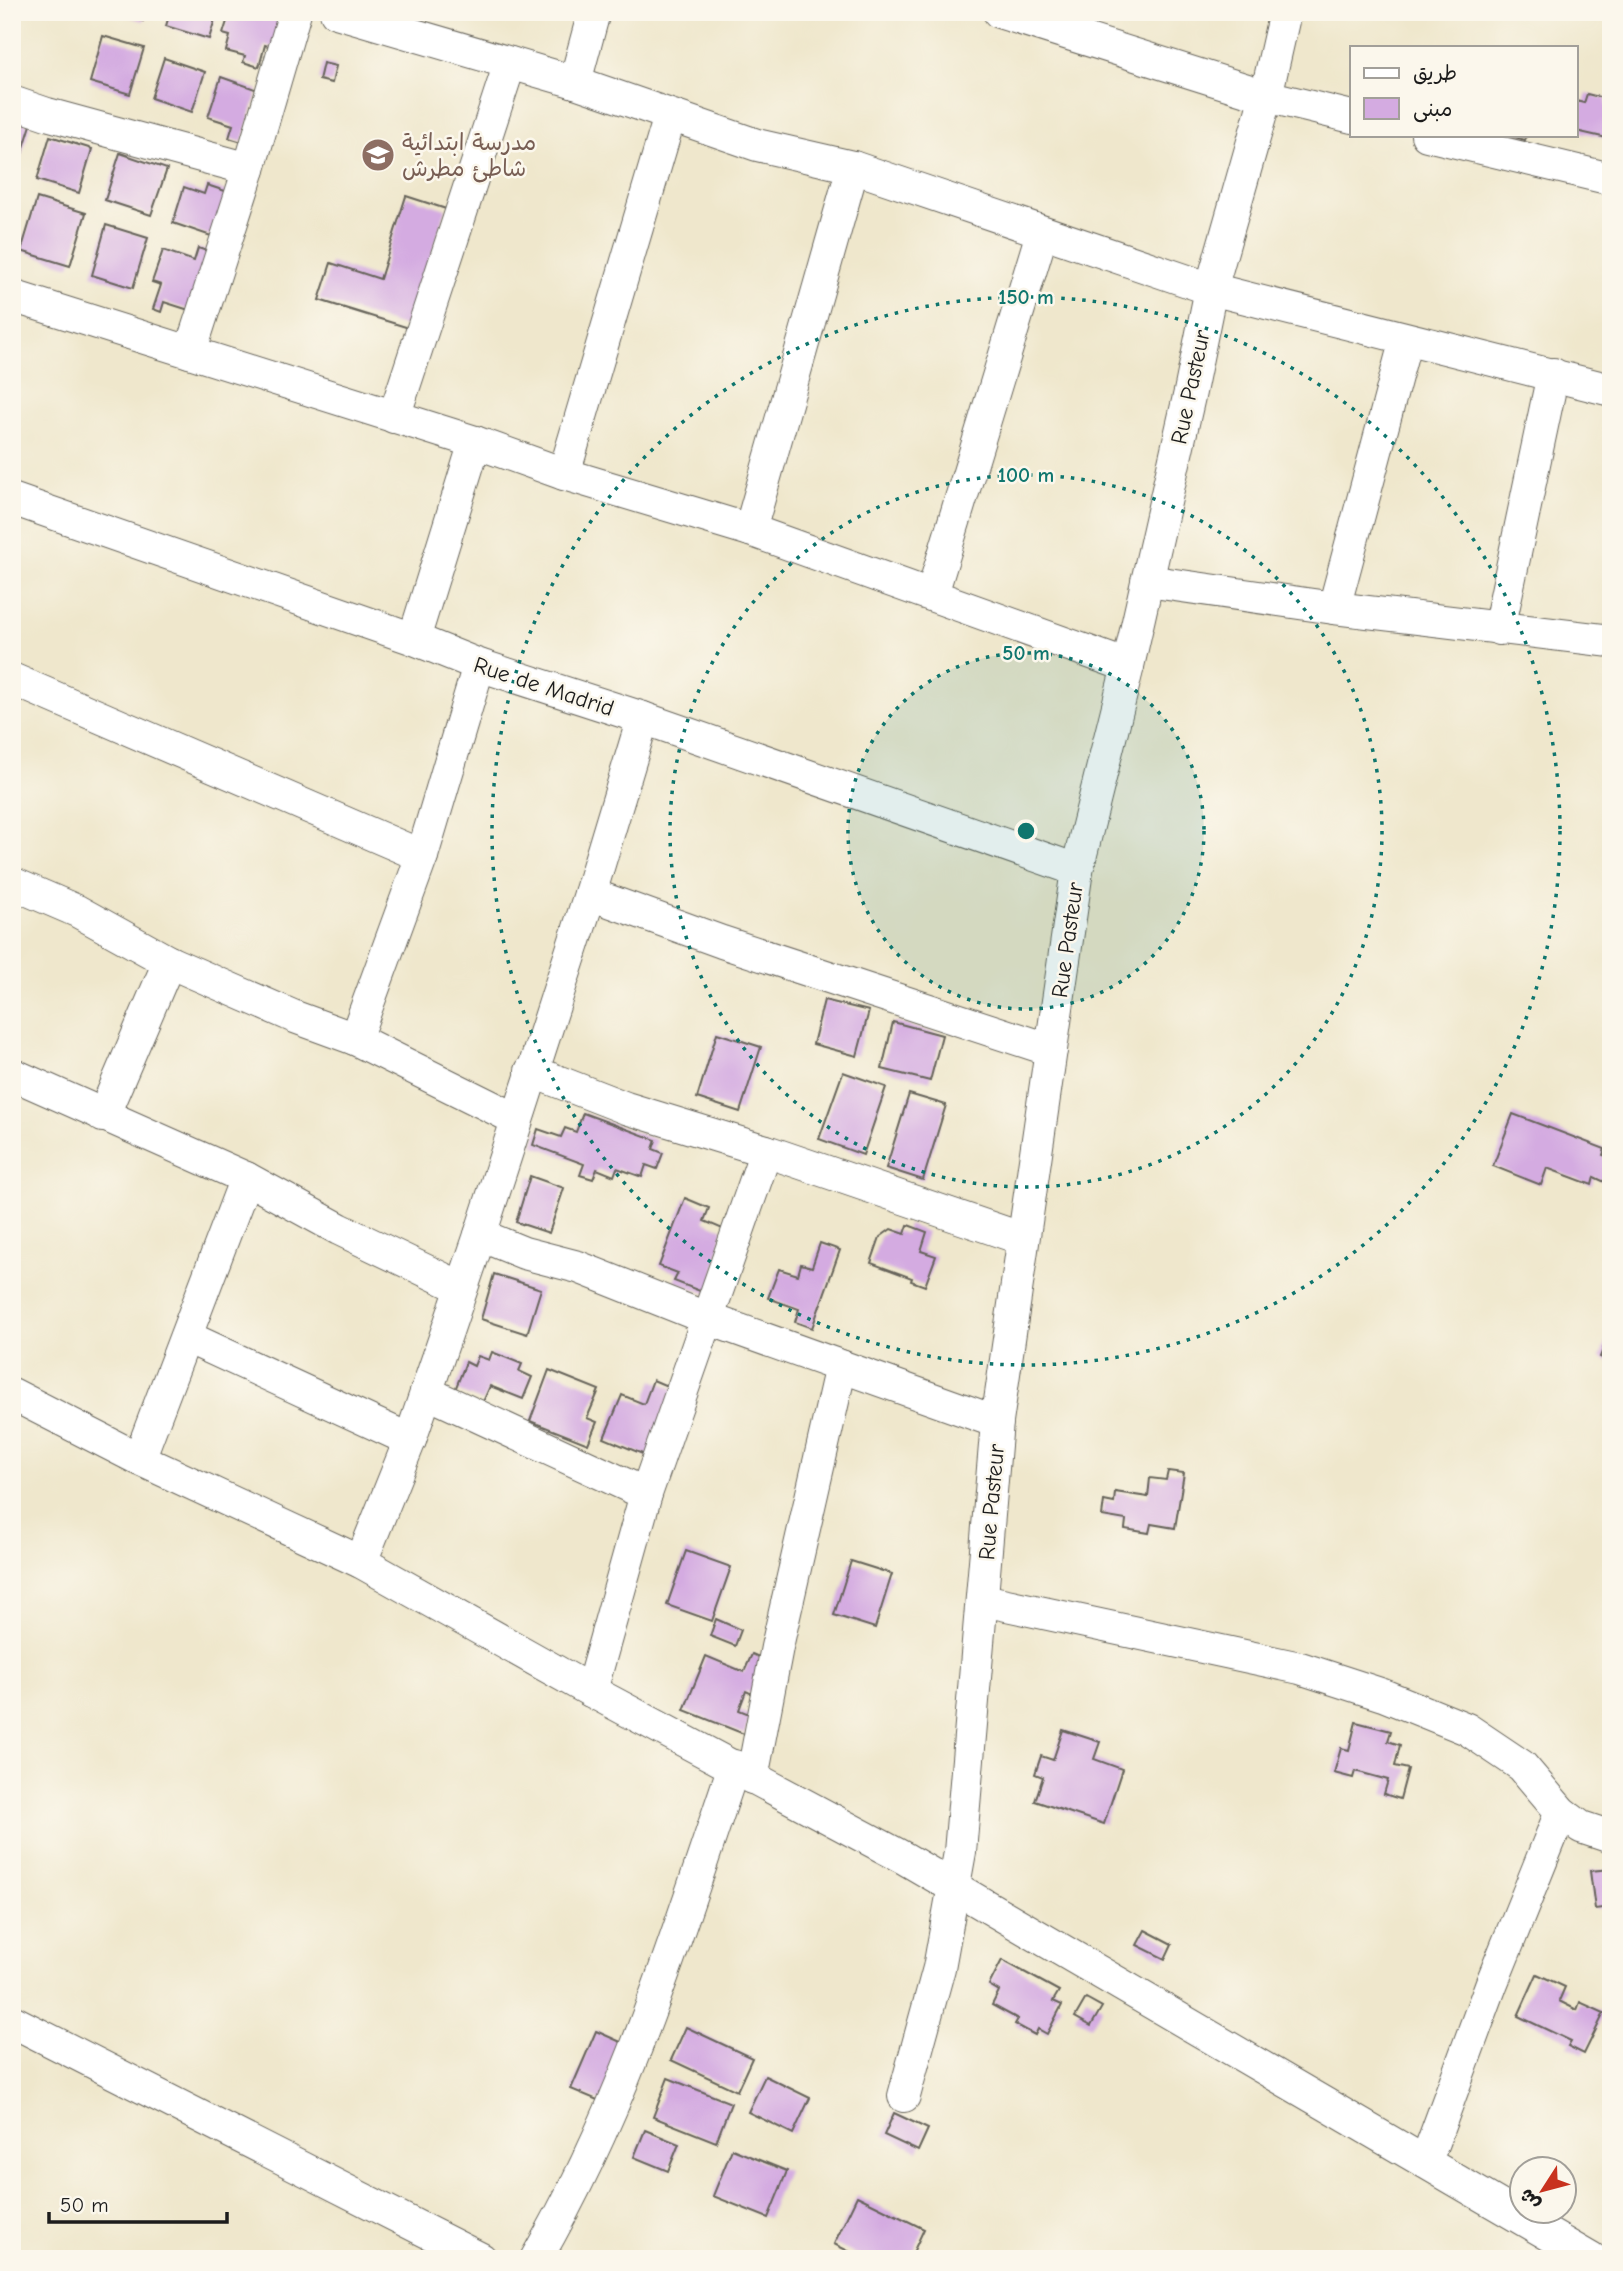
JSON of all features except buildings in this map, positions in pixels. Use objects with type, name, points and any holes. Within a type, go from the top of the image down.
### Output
[{"type":"street","points":[[190,352],[249,169],[295,12]]},
{"type":"street","points":[[336,12],[575,82],[757,145],[853,167],[1211,289],[1611,390]]},
{"type":"street","points":[[575,82],[594,12]]},
{"type":"street","points":[[999,12],[1266,96],[1350,117]]},
{"type":"street","name":"Rue Pasteur","points":[[904,2096],[939,1968],[960,1852],[997,1422],[1077,870],[1129,666],[1211,289],[1266,96],[1285,12]]},
{"type":"street","points":[[394,417],[510,63]]},
{"type":"street","points":[[12,102],[249,169]]},
{"type":"street","points":[[564,474],[670,116]]},
{"type":"street","points":[[1431,136],[1611,179]]},
{"type":"street","points":[[750,530],[853,167]]},
{"type":"street","points":[[932,594],[1042,233]]},
{"type":"street","points":[[12,296],[475,442],[564,474],[750,530],[1129,666]]},
{"type":"street","points":[[1334,608],[1406,339]]},
{"type":"street","points":[[1499,629],[1553,374]]},
{"type":"street","points":[[414,639],[475,442]]},
{"type":"street","name":"Rue de Madrid","points":[[12,499],[414,639],[479,665],[643,718],[1077,870]]},
{"type":"street","points":[[1147,581],[1334,608],[1611,641]]},
{"type":"street","points":[[355,1038],[422,856],[479,665]]},
{"type":"street","points":[[12,679],[422,856]]},
{"type":"street","points":[[361,1562],[410,1440],[460,1287],[480,1235],[590,894],[643,718]]},
{"type":"street","points":[[12,883],[78,911],[169,962],[295,1017],[355,1038],[516,1119]]},
{"type":"street","points":[[590,894],[722,942],[1051,1050]]},
{"type":"street","points":[[103,1116],[169,962]]},
{"type":"street","points":[[531,1071],[626,1108],[766,1151],[1023,1239]]},
{"type":"street","points":[[12,1074],[246,1178],[339,1229],[460,1287]]},
{"type":"street","points":[[591,1691],[646,1494],[766,1151]]},
{"type":"street","points":[[139,1459],[246,1178]]},
{"type":"street","points":[[480,1235],[524,1254],[578,1267],[706,1318],[997,1422]]},
{"type":"street","points":[[187,1336],[410,1440]]},
{"type":"street","points":[[536,2259],[593,2148],[650,2013],[743,1772],[780,1634],[841,1366]]},
{"type":"street","points":[[426,1392],[646,1494]]},
{"type":"street","points":[[12,1394],[139,1459],[361,1562],[591,1691],[955,1887],[1591,2259]]},
{"type":"street","points":[[983,1600],[1300,1668],[1383,1695],[1467,1729],[1522,1766],[1561,1812],[1581,1827],[1611,1838]]},
{"type":"street","points":[[1426,2161],[1491,1984],[1561,1812]]},
{"type":"street","points":[[12,2021],[481,2259]]},
{"type":"street","points":[[1607,2259],[1611,2251]]},
{"type":"place","name":"مدرسة ابتدائية شاطئ مطرش","points":[[378,155]]}]
